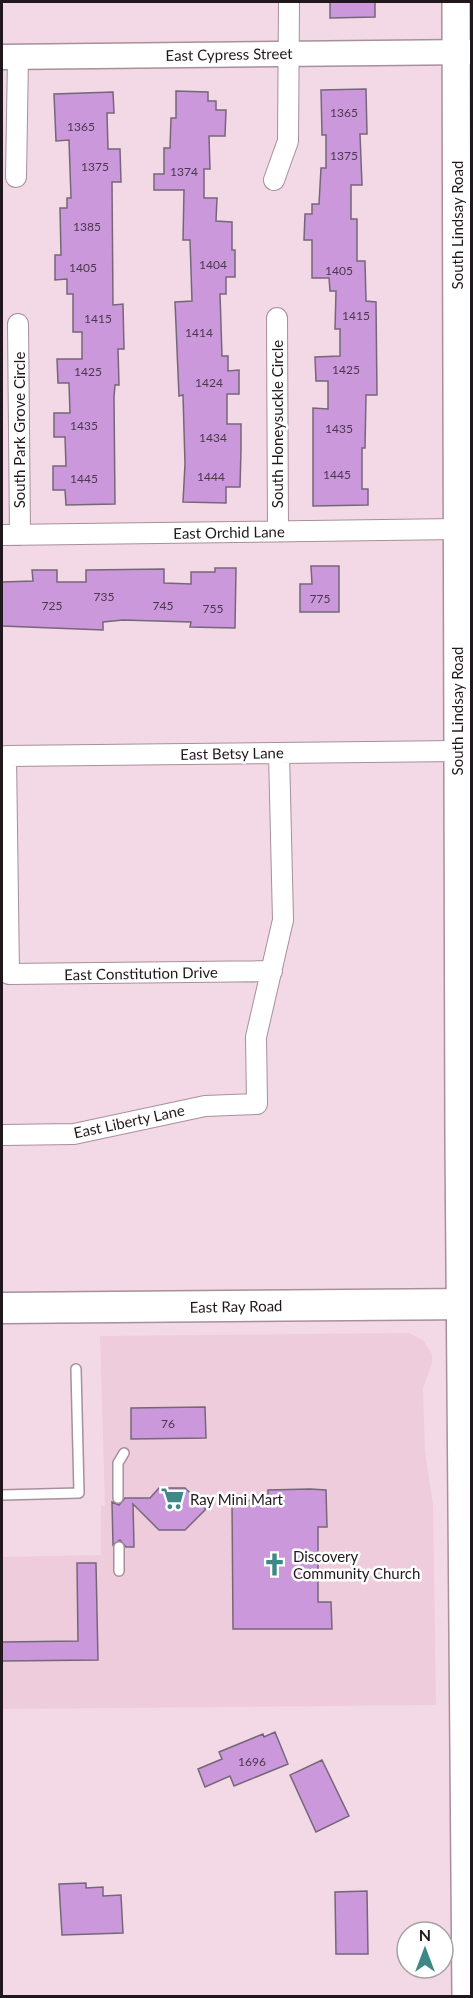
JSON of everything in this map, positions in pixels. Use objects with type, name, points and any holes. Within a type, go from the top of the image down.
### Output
[{"type":"main road","name":"South Lindsay Road","points":[[456,2],[464,52],[457,529],[466,1304],[466,1996]]},
{"type":"main road","name":"East Ray Road","points":[[2,1308],[466,1304]]},
{"type":"street","points":[[274,180],[288,141],[289,2]]},
{"type":"street","name":"East Cypress Street","points":[[10,57],[289,52],[464,52]]},
{"type":"street","points":[[10,57],[16,177]]},
{"type":"street","name":"South Honeysuckle Circle","points":[[277,318],[278,531]]},
{"type":"street","name":"South Park Grove Circle","points":[[11,535],[18,324]]},
{"type":"street","name":"East Orchid Lane","points":[[11,535],[457,529]]},
{"type":"street","name":"East Betsy Lane","points":[[9,974],[6,756],[458,751]]},
{"type":"street","points":[[272,971],[284,920],[279,753]]},
{"type":"street","name":"East Constitution Drive","points":[[9,974],[272,971]]},
{"type":"street","name":"East Liberty Lane","points":[[2,1135],[74,1134],[205,1106],[257,1104],[256,1037],[272,971]]},
{"type":"lane","points":[[2,1495],[79,1493],[76,1369]]},
{"type":"lane","points":[[118,1497],[118,1463],[124,1454]]},
{"type":"lane","points":[[119,1547],[119,1571]]},
{"type":"shaded area","points":[[409,1333],[423,1340],[432,1354],[432,1363],[423,1388],[425,1451],[433,1505],[436,1705],[2,1709],[2,1557],[101,1555],[101,1506],[105,1506],[100,1336]]},
{"type":"building","points":[[330,2],[375,2],[375,17],[330,18]]},
{"type":"building","points":[[366,89],[367,134],[360,134],[362,185],[351,185],[351,219],[357,219],[357,261],[365,261],[366,301],[376,302],[377,395],[366,395],[365,448],[362,448],[362,489],[368,489],[368,505],[313,506],[313,408],[328,409],[328,381],[316,381],[315,357],[340,356],[340,329],[335,329],[336,291],[330,291],[329,278],[312,278],[312,240],[304,240],[305,214],[312,214],[312,204],[319,204],[321,168],[326,168],[326,135],[322,135],[321,90]]},
{"type":"building","points":[[176,91],[208,92],[208,101],[216,101],[216,110],[226,110],[225,136],[209,136],[210,169],[204,169],[204,198],[217,198],[216,221],[232,222],[232,250],[235,250],[235,277],[226,277],[226,294],[220,294],[222,356],[228,356],[228,371],[239,370],[239,394],[227,394],[227,424],[241,424],[240,487],[226,487],[226,503],[183,502],[185,464],[183,395],[179,396],[175,302],[192,301],[190,240],[183,240],[184,190],[154,190],[154,174],[164,174],[164,148],[170,148],[171,118],[176,118]]},
{"type":"building","points":[[113,92],[114,113],[107,113],[108,149],[120,149],[121,182],[112,182],[113,305],[123,304],[124,349],[118,349],[119,385],[115,385],[114,397],[115,504],[66,505],[65,490],[53,490],[53,466],[66,466],[65,437],[54,437],[54,413],[70,413],[69,383],[58,383],[57,359],[82,359],[82,332],[73,332],[73,294],[67,294],[67,279],[55,280],[55,255],[61,255],[60,208],[67,208],[67,198],[71,198],[69,140],[56,141],[54,94]]},
{"type":"building","points":[[311,566],[339,566],[339,612],[300,612],[300,584],[312,584]]},
{"type":"building","points":[[215,568],[236,568],[235,628],[190,627],[191,622],[123,620],[103,622],[103,630],[2,626],[2,582],[33,581],[32,570],[57,570],[57,582],[86,582],[86,570],[164,569],[164,583],[191,584],[191,572],[215,572]]},
{"type":"building","points":[[205,1407],[206,1438],[131,1439],[131,1408]]},
{"type":"building","name":"Ray Mini Mart","points":[[159,1488],[185,1488],[206,1509],[185,1530],[159,1530],[133,1504],[134,1547],[126,1547],[120,1540],[113,1545],[112,1502],[119,1505],[125,1498],[150,1498]]},
{"type":"building","name":"Discovery Community Church","points":[[268,1490],[326,1490],[327,1527],[318,1527],[318,1602],[331,1602],[332,1629],[233,1629],[232,1501],[268,1500]]},
{"type":"building","points":[[77,1563],[96,1563],[98,1660],[2,1661],[2,1642],[78,1641]]},
{"type":"building","points":[[275,1732],[288,1764],[234,1786],[230,1776],[205,1787],[198,1769],[222,1759],[219,1752],[263,1734],[264,1737]]},
{"type":"building","points":[[322,1760],[349,1816],[316,1832],[290,1775]]},
{"type":"building","points":[[86,1883],[86,1888],[103,1887],[103,1896],[121,1895],[123,1933],[62,1935],[59,1884]]},
{"type":"building","points":[[367,1891],[368,1954],[336,1954],[335,1892]]},
{"type":"place","name":"Ray Mini Mart","points":[[172,1499]]},
{"type":"place","name":"Discovery Community Church","points":[[275,1565]]}]
